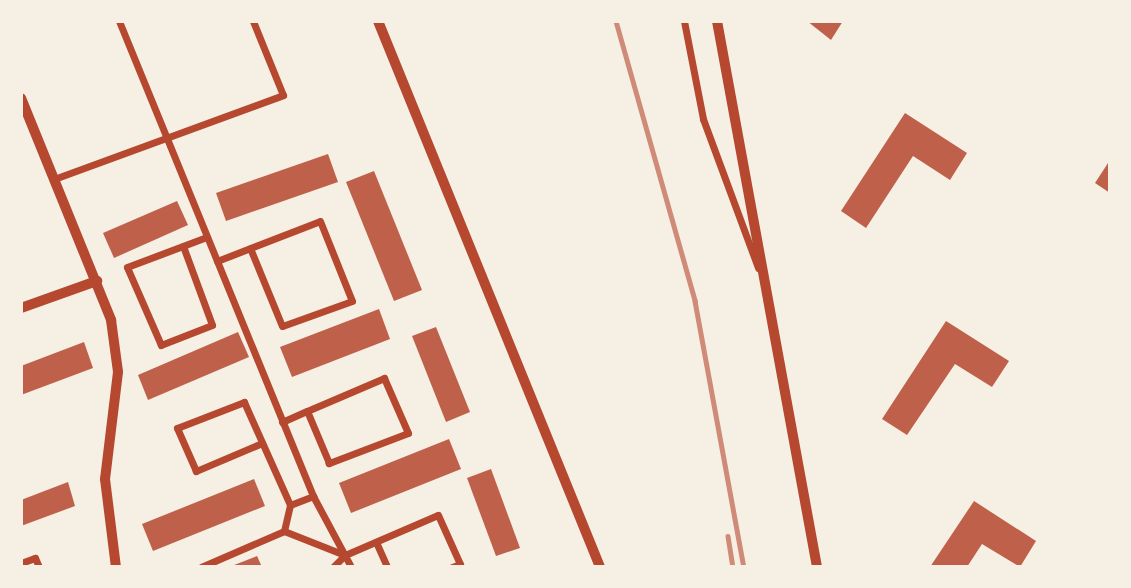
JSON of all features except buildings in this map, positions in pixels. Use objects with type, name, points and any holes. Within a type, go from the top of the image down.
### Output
[{"type":"street","points":[[119,21],[313,496],[351,567]]},
{"type":"street","points":[[54,180],[283,95],[253,21]]},
{"type":"street","points":[[379,21],[600,567]]},
{"type":"street","points":[[684,21],[703,119],[765,287]]},
{"type":"street","points":[[717,21],[817,567]]},
{"type":"street","points":[[21,98],[97,281],[118,372],[105,479],[116,567]]},
{"type":"street","points":[[216,261],[320,221],[352,301],[282,326],[250,248]]},
{"type":"street","points":[[183,246],[212,325],[161,345],[127,267],[206,236]]},
{"type":"street","points":[[21,308],[97,281]]},
{"type":"street","points":[[282,422],[307,411],[384,378],[408,433],[329,463],[307,411]]},
{"type":"street","points":[[262,443],[196,471],[177,428],[244,402],[290,505],[285,531]]},
{"type":"street","points":[[290,505],[313,496]]},
{"type":"street","points":[[332,567],[345,555],[438,515],[460,564],[452,567]]},
{"type":"street","points":[[201,567],[285,531],[345,555]]},
{"type":"street","points":[[376,542],[387,567]]},
{"type":"street","points":[[21,563],[36,558],[39,567]]},
{"type":"railway","points":[[616,21],[695,301],[744,567]]},
{"type":"railway","points":[[728,536],[733,567]]}]
